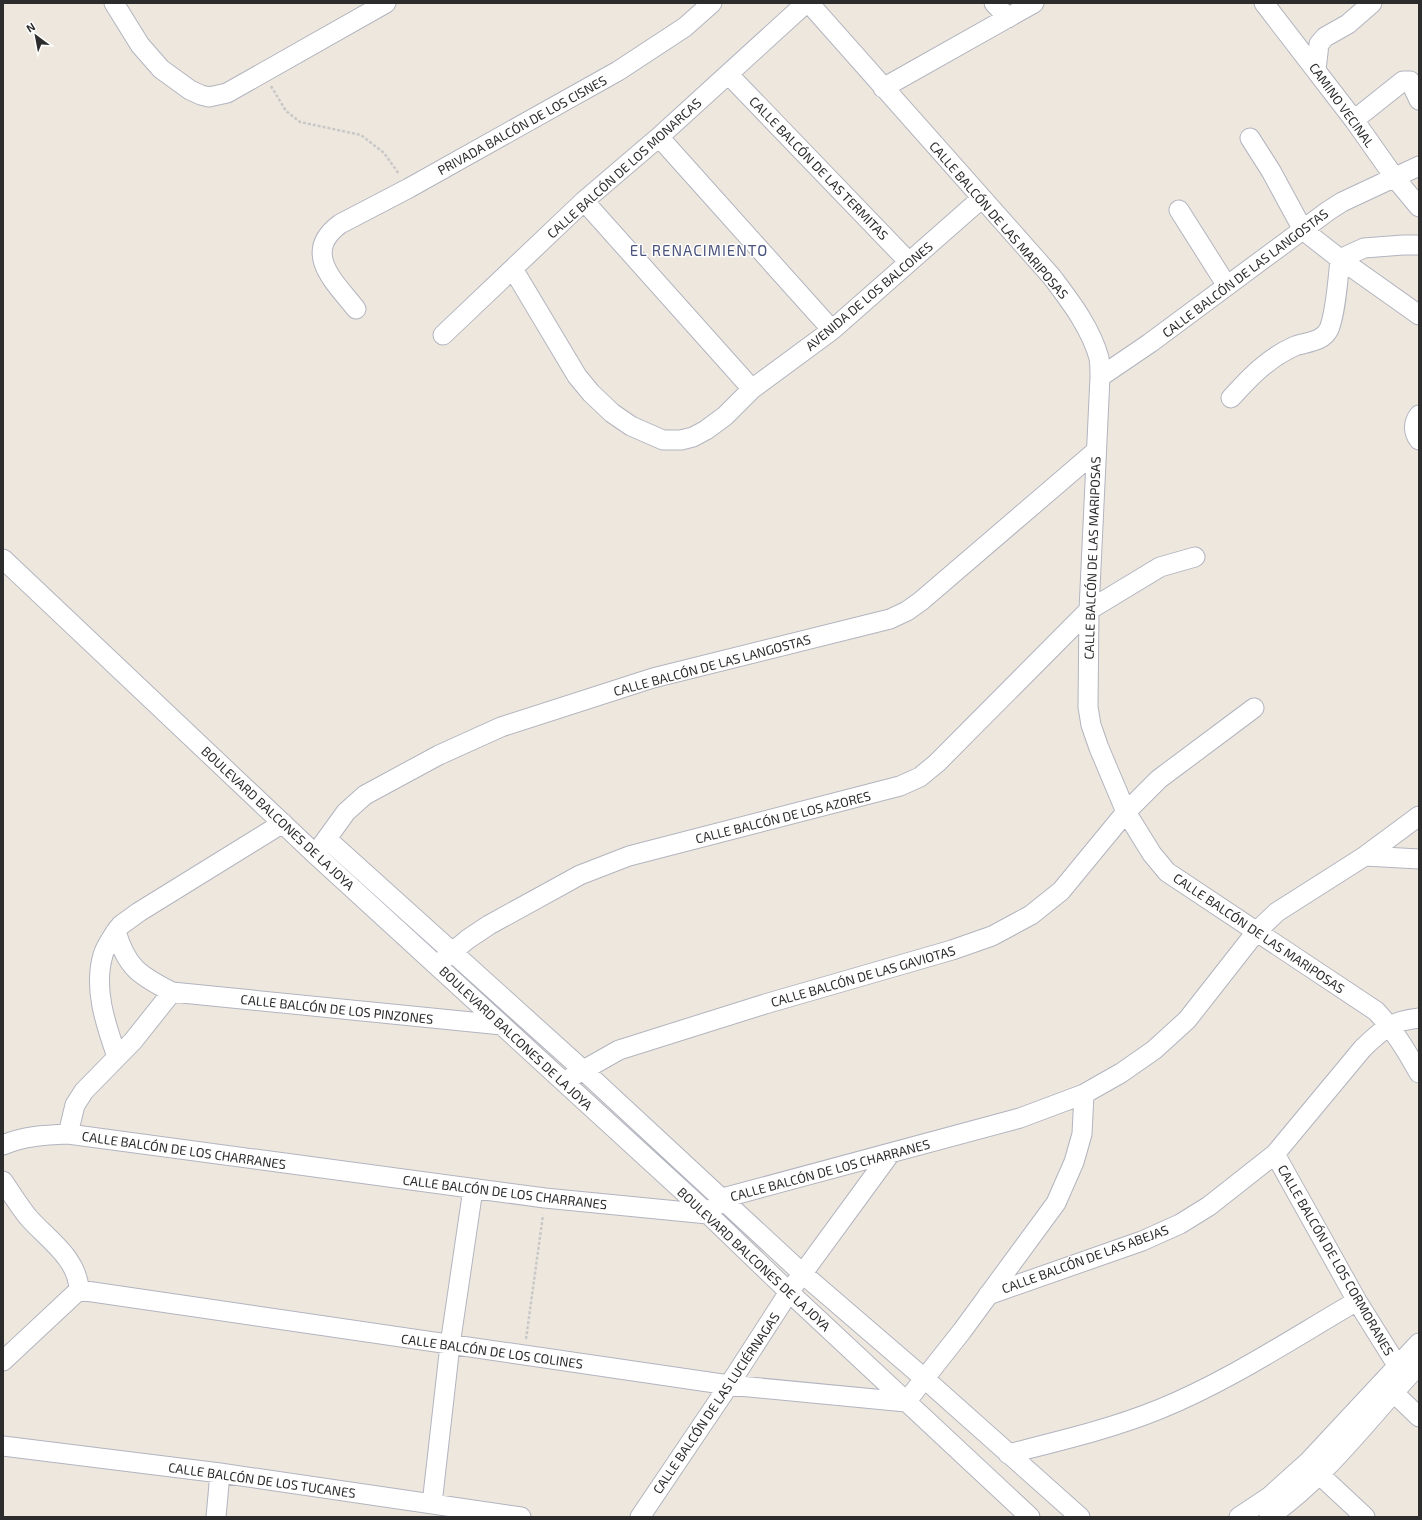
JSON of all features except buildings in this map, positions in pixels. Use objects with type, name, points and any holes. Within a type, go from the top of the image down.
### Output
[{"type":"street","points":[[114,3],[140,45],[161,69],[190,90],[209,97],[227,93],[386,3]]},
{"type":"street","name":"PRIVADA BALCÓN DE LOS CISNES","points":[[356,310],[327,271],[322,253],[326,237],[340,224],[409,188],[618,71],[685,27],[712,3]]},
{"type":"street","name":"CALLE BALCÓN DE LOS MONARCAS","points":[[443,335],[584,201],[659,137],[806,3]]},
{"type":"street","name":"CALLE BALCÓN DE LAS MARIPOSAS","points":[[809,3],[1064,293],[1085,325],[1093,341],[1099,359],[1100,377],[1089,610],[1088,707],[1091,725],[1099,748],[1126,812],[1152,854],[1167,872],[1376,1011],[1390,1025],[1419,1073]]},
{"type":"street","points":[[994,3],[1008,18]]},
{"type":"street","points":[[884,88],[1034,3]]},
{"type":"street","name":"CAMINO VECINAL","points":[[1264,3],[1354,120],[1395,178],[1419,207]]},
{"type":"street","points":[[1316,70],[1319,44],[1325,37],[1348,24],[1372,3]]},
{"type":"street","name":"CALLE BALCÓN DE LAS TERMITAS","points":[[728,74],[909,262]]},
{"type":"street","points":[[1354,120],[1403,81],[1410,81],[1419,100]]},
{"type":"street","points":[[659,137],[832,330]]},
{"type":"street","points":[[1250,138],[1271,172],[1303,230],[1418,316]]},
{"type":"street","name":"CALLE BALCÓN DE LAS LANGOSTAS","points":[[1100,377],[1150,343],[1303,230],[1314,220],[1342,202],[1419,166]]},
{"type":"street","name":"AVENIDA DE LOS BALCONES","points":[[513,269],[577,376],[591,393],[612,413],[631,426],[663,440],[681,440],[693,437],[706,430],[725,416],[752,389],[832,330],[982,198]]},
{"type":"street","points":[[584,201],[752,389]]},
{"type":"street","points":[[1179,210],[1227,286]]},
{"type":"street","points":[[1340,259],[1364,248],[1419,245]]},
{"type":"street","points":[[1231,398],[1266,362],[1296,346],[1316,340],[1329,330],[1340,259]]},
{"type":"street","points":[[1419,415],[1415,422],[1414,429],[1419,440]]},
{"type":"street","name":"CALLE BALCÓN DE LAS LANGOSTAS","points":[[315,854],[346,812],[365,794],[439,755],[501,727],[653,678],[890,619],[907,611],[921,601],[1096,451]]},
{"type":"street","name":"CALLE BALCÓN DE LOS AZORES","points":[[437,966],[453,951],[489,925],[580,875],[629,856],[900,786],[920,777],[937,764],[1089,610],[1160,567],[1195,557]]},
{"type":"street","name":"BOULEVARD BALCONES DE LA JOYA","points":[[4,561],[315,854],[708,1214],[789,1292],[1030,1517]]},
{"type":"street","name":"CALLE BALCÓN DE LAS GAVIOTAS","points":[[564,1083],[582,1070],[618,1050],[765,1004],[952,950],[992,936],[1031,915],[1061,891],[1126,812],[1159,779],[1254,708]]},
{"type":"street","name":"CALLE BALCÓN DE LOS CHARRANES","points":[[3,1145],[15,1139],[37,1135],[68,1134],[545,1198],[708,1214],[723,1198],[1020,1118],[1084,1094],[1121,1073],[1154,1050],[1187,1020],[1256,932],[1277,912],[1365,856],[1419,816]]},
{"type":"street","points":[[117,1057],[108,1029],[101,997],[99,971],[103,953],[116,931],[121,925],[139,912],[283,823]]},
{"type":"street","name":"BOULEVARD BALCONES DE LA JOYA","points":[[327,839],[453,951],[723,1198],[803,1274],[925,1379],[1080,1517]]},
{"type":"street","points":[[1365,856],[1419,859]]},
{"type":"street","points":[[68,1134],[75,1105],[84,1091],[133,1041],[172,992],[152,982],[136,971],[128,961],[120,945],[116,931]]},
{"type":"street","name":"CALLE BALCÓN DE LOS PINZONES","points":[[172,992],[502,1025]]},
{"type":"street","points":[[1390,1025],[1403,1020],[1419,1018]]},
{"type":"street","name":"CALLE BALCÓN DE LAS ABEJAS","points":[[988,1296],[1142,1241],[1180,1224],[1209,1206],[1275,1154],[1363,1048],[1390,1025]]},
{"type":"street","points":[[906,1402],[988,1296],[1056,1203],[1074,1162],[1082,1134],[1084,1094]]},
{"type":"street","name":"CALLE BALCÓN DE LAS LUCIÉRNAGAS","points":[[640,1517],[729,1386],[789,1292],[890,1154]]},
{"type":"street","name":"CALLE BALCÓN DE LOS CORMORANES","points":[[1275,1154],[1357,1301],[1398,1365]]},
{"type":"street","points":[[3,1181],[28,1216],[68,1258],[79,1281],[79,1290],[3,1361]]},
{"type":"street","points":[[432,1504],[450,1345],[473,1189]]},
{"type":"street","name":"CALLE BALCÓN DE LOS COLINES","points":[[79,1290],[729,1386],[906,1402]]},
{"type":"street","points":[[1008,1454],[1119,1424],[1160,1409],[1241,1369],[1357,1301]]},
{"type":"street","points":[[1240,1517],[1269,1497],[1309,1461],[1419,1343]]},
{"type":"street","points":[[1269,1517],[1320,1475],[1393,1392],[1419,1365]]},
{"type":"street","points":[[1393,1392],[1419,1417]]},
{"type":"street","name":"CALLE BALCÓN DE LOS TUCANES","points":[[3,1446],[220,1473],[521,1517]]},
{"type":"street","points":[[216,1517],[220,1473]]},
{"type":"street","points":[[1320,1475],[1365,1517]]},
{"type":"path","points":[[263,73],[286,111],[300,122],[361,135],[384,153],[409,188]]},
{"type":"path","points":[[524,1355],[545,1198]]},
{"type":"district","name":"EL RENACIMIENTO","points":[[699,251]]}]
